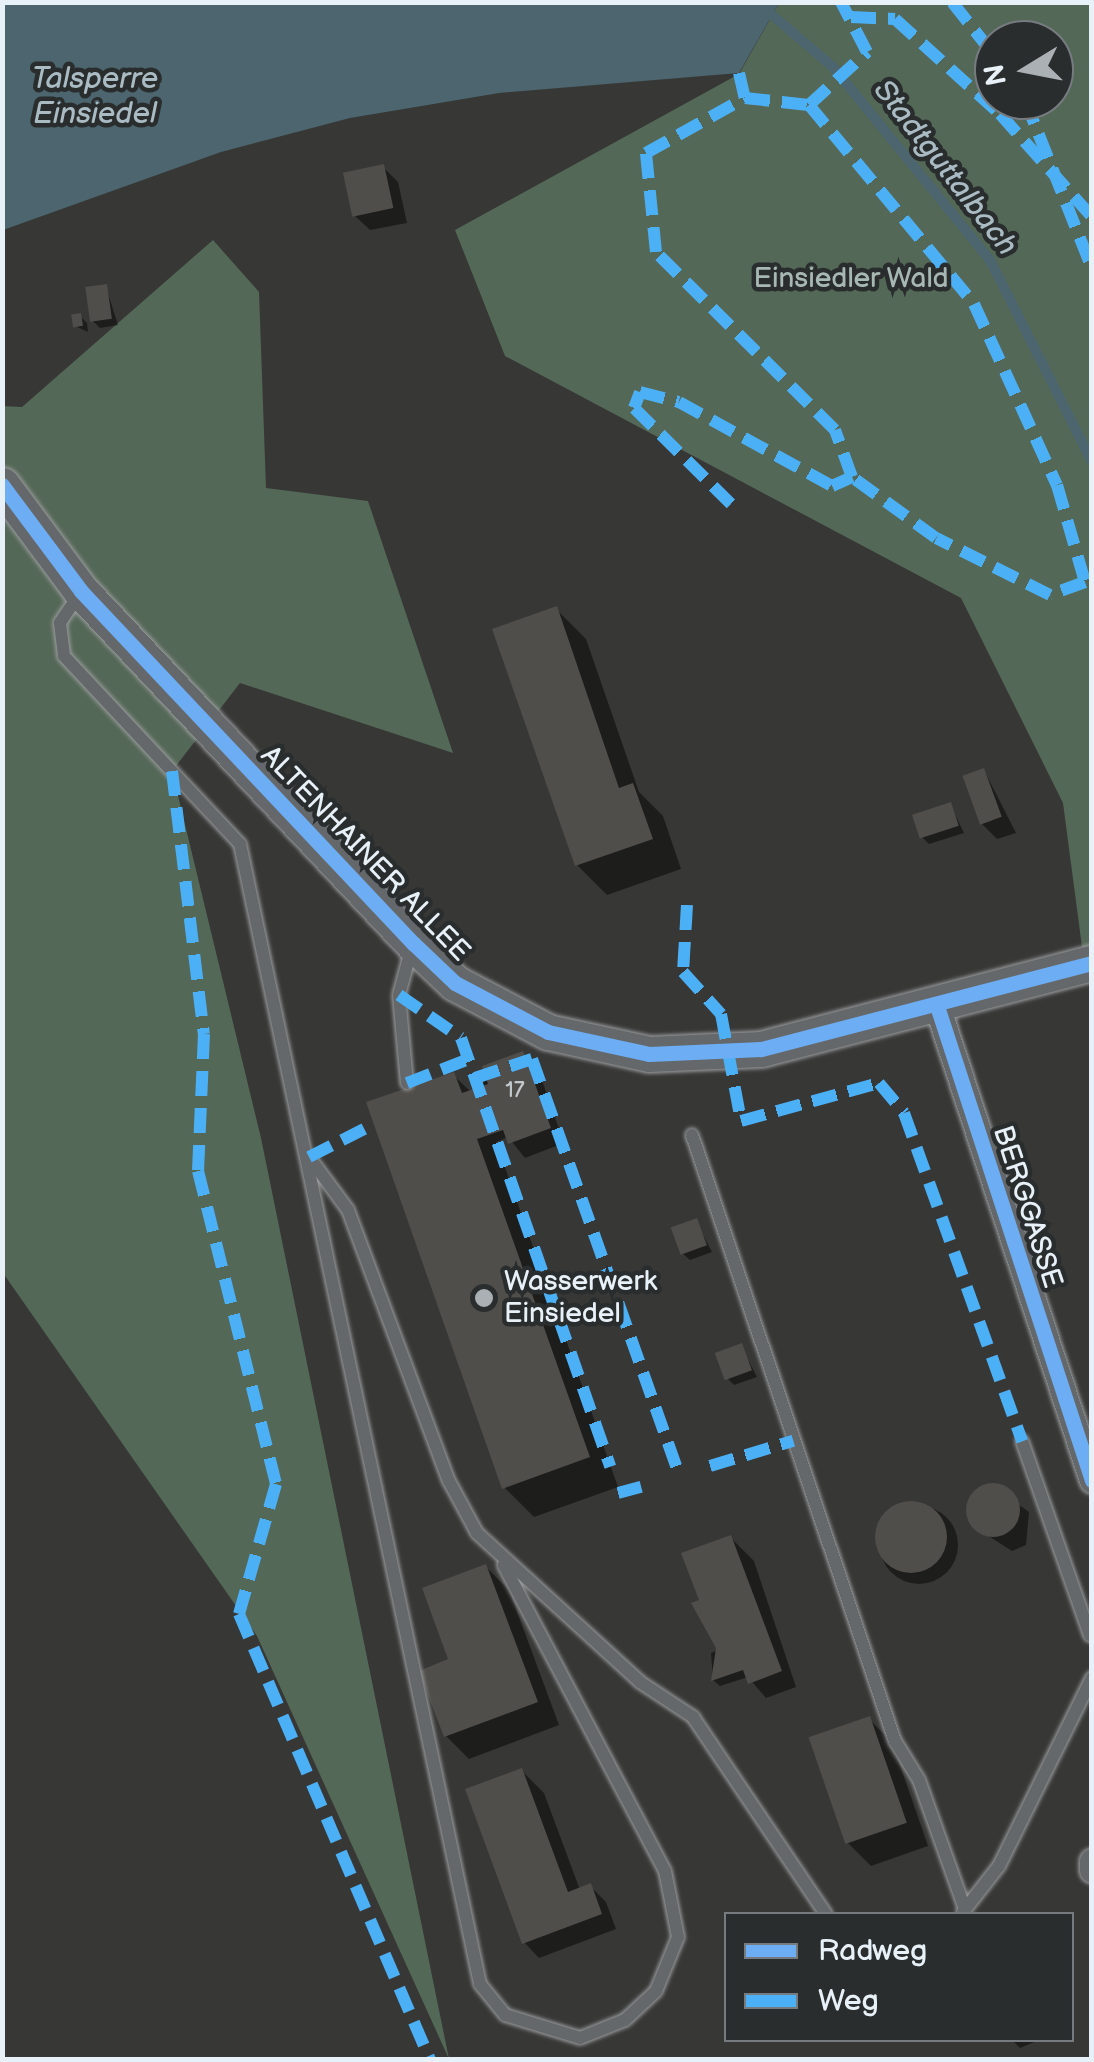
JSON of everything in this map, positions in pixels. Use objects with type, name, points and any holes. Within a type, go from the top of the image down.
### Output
[{"type":"street","name":"ALTENHAINER ALLEE","points":[[2,485],[81,591],[412,943],[455,983],[548,1032],[649,1054],[761,1049],[937,1006],[1088,963]]},
{"type":"street","name":"BERGGASSE","points":[[937,1006],[1092,1480]]},
{"type":"lane","points":[[81,591],[60,623],[64,656],[240,844],[310,1158],[480,1984],[505,2015],[580,2038],[625,2020],[656,1991],[678,1936],[664,1872],[504,1565],[449,1481],[348,1210],[310,1158]]},
{"type":"lane","points":[[407,1082],[399,995],[412,943]]},
{"type":"lane","points":[[692,1134],[877,1689],[963,1912]]},
{"type":"lane","points":[[1022,1441],[1092,1643]]},
{"type":"lane","points":[[504,1565],[693,1716],[825,1912]]},
{"type":"lane","points":[[963,1912],[999,1866],[1092,1678]]},
{"type":"green space","name":"Einsiedler Wald","points":[[779,3],[1091,3],[1091,947],[1082,947],[1063,803],[961,598],[505,356],[455,230],[739,74]]},
{"type":"green space","points":[[213,240],[259,292],[266,488],[368,501],[453,753],[240,683],[172,771],[261,1138],[449,2059],[257,1636],[3,1273],[2,406],[22,407]]},
{"type":"water","name":"Talsperre Einsiedel","points":[[3,2],[779,3],[739,73],[499,93],[350,118],[221,152],[3,230]]},
{"type":"building","points":[[384,164],[393,208],[352,217],[343,173]]},
{"type":"building","points":[[107,284],[112,319],[90,322],[85,287]]},
{"type":"building","points":[[81,313],[83,326],[73,327],[71,315]]},
{"type":"building","points":[[557,606],[619,788],[633,783],[653,839],[575,866],[492,629]]},
{"type":"building","points":[[984,768],[1002,817],[980,825],[962,776]]},
{"type":"building","points":[[951,802],[959,826],[920,838],[912,815]]},
{"type":"building","name":"Wasserwerk Einsiedel","points":[[523,1051],[551,1128],[508,1144],[503,1130],[477,1139],[590,1457],[502,1489],[366,1102],[454,1072],[462,1093],[488,1084],[482,1066]]},
{"type":"building","points":[[697,1218],[707,1245],[681,1255],[671,1228]]},
{"type":"building","points":[[742,1343],[752,1370],[725,1380],[715,1353]]},
{"type":"building","points":[[993,1483],[1012,1491],[1020,1510],[1012,1529],[993,1537],[974,1529],[966,1510],[974,1491]]},
{"type":"building","points":[[911,1501],[925,1503],[937,1511],[945,1523],[945,1551],[937,1563],[925,1571],[911,1573],[897,1571],[885,1563],[877,1551],[875,1537],[877,1523],[885,1511],[897,1503]]},
{"type":"building","points":[[731,1535],[782,1671],[748,1684],[743,1670],[711,1681],[716,1648],[691,1603],[699,1600],[681,1553]]},
{"type":"building","points":[[486,1564],[538,1702],[444,1737],[419,1671],[448,1659],[422,1588]]},
{"type":"building","points":[[870,1716],[907,1823],[845,1844],[809,1737]]},
{"type":"building","points":[[522,1768],[568,1892],[591,1883],[602,1914],[522,1944],[465,1789]]},
{"type":"waterway","name":"Stadtguttalbach","points":[[736,2],[772,15],[833,67],[990,260],[1092,462]]},
{"type":"marked path","points":[[809,105],[867,52],[841,2]]},
{"type":"marked path","points":[[952,2],[974,30]]},
{"type":"marked path","points":[[851,17],[895,19],[1000,114],[1092,217]]},
{"type":"marked path","points":[[739,73],[745,98]]},
{"type":"marked path","points":[[731,504],[634,408],[640,392],[679,402],[832,486],[852,477],[835,430],[656,252],[646,153],[745,98],[809,105],[974,304],[1057,485],[1085,582],[1050,595],[936,538],[852,477]]},
{"type":"marked path","points":[[1033,120],[1092,268]]},
{"type":"marked path","points":[[172,771],[204,1034],[198,1171],[276,1484],[239,1614],[430,2060]]},
{"type":"marked path","points":[[687,905],[683,972],[721,1014],[741,1121],[879,1083],[904,1113],[1022,1441]]},
{"type":"marked path","points":[[399,995],[461,1038],[610,1467]]},
{"type":"marked path","points":[[407,1083],[469,1059]]},
{"type":"marked path","points":[[475,1078],[532,1059],[679,1475]]},
{"type":"marked path","points":[[309,1157],[374,1124]]},
{"type":"marked path","points":[[710,1466],[793,1441]]},
{"type":"marked path","points":[[618,1493],[641,1487]]},
{"type":"cycle path","points":[[2,485],[81,591],[413,943],[455,983],[548,1032],[649,1054],[761,1049],[1092,963]]},
{"type":"cycle path","points":[[937,1006],[1092,1480]]},
{"type":"place","name":"Wasserwerk Einsiedel","points":[[484,1298]]}]
